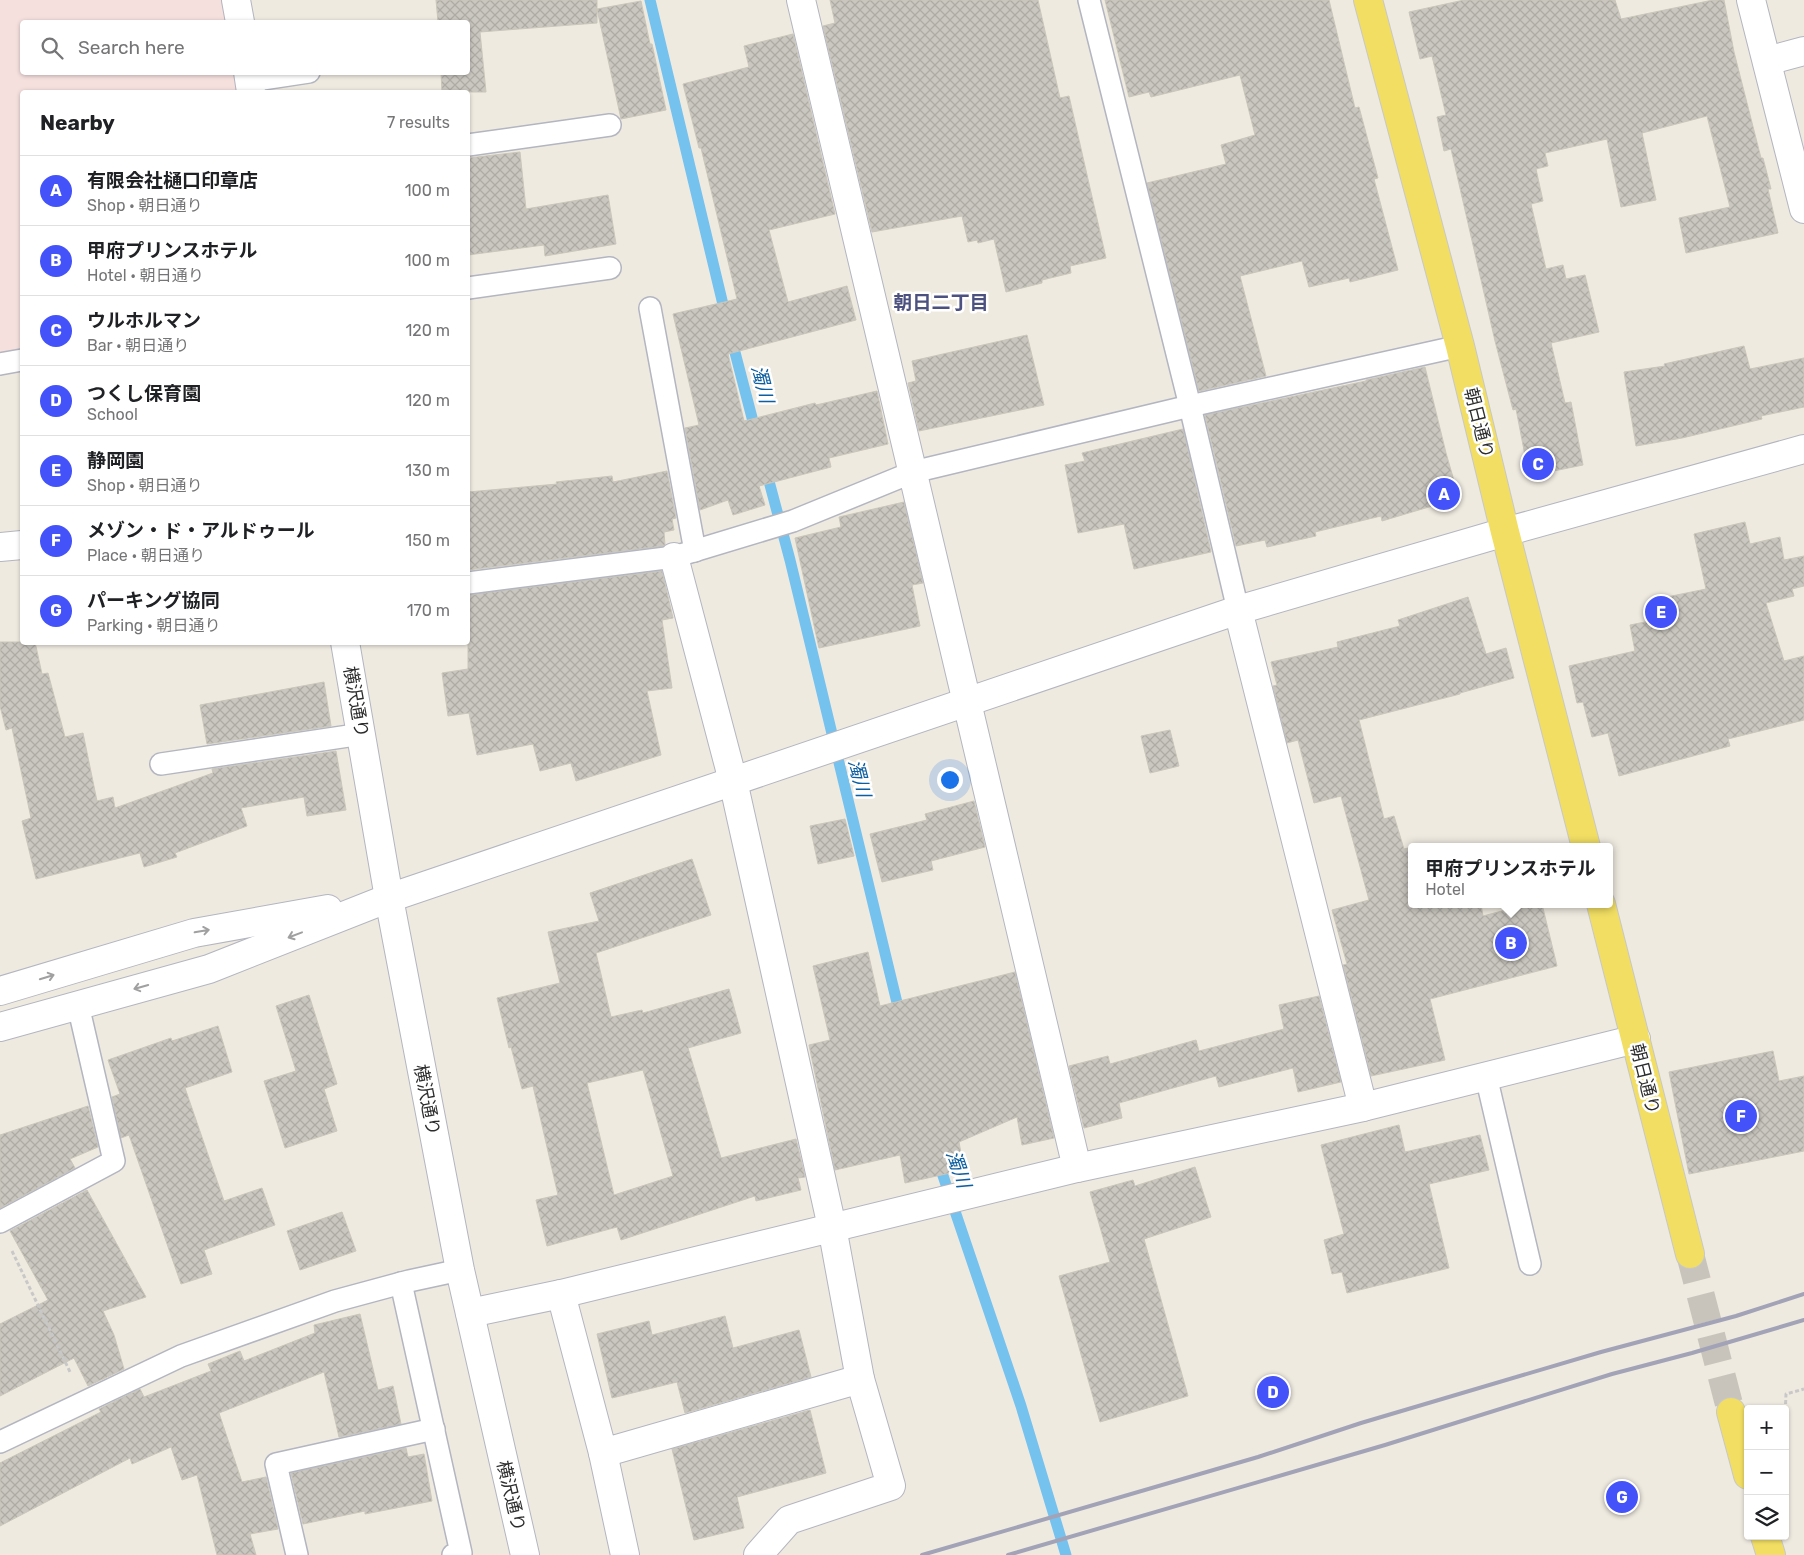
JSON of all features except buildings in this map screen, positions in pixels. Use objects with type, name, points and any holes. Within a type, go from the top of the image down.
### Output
[{"type":"main road","name":"朝日通り","points":[[1368,0],[1460,346],[1505,532],[1585,843]]},
{"type":"main road","name":"朝日通り","points":[[1602,908],[1690,1254]]},
{"type":"main road","points":[[1731,1412],[1744,1460]]},
{"type":"main road","points":[[1766,1540],[1771,1555]]},
{"type":"street","points":[[236,0],[240,20]]},
{"type":"street","points":[[801,0],[1077,1168]]},
{"type":"street","points":[[1750,0],[1804,209]]},
{"type":"street","points":[[1767,61],[1804,51]]},
{"type":"street","points":[[0,1027],[209,968],[389,898],[1238,610],[1505,532],[1804,449]]},
{"type":"street","points":[[0,547],[20,545]]},
{"type":"street","points":[[684,554],[832,1227],[860,1379],[891,1486],[789,1520],[758,1555]]},
{"type":"street","points":[[1238,610],[1363,1106]]},
{"type":"street","name":"横沢通り","points":[[346,645],[389,898],[460,1270],[525,1555]]},
{"type":"street","points":[[0,991],[194,933],[389,898]]},
{"type":"street","points":[[470,1314],[561,1294],[1077,1168],[1363,1106],[1636,1039]]},
{"type":"street","points":[[561,1294],[603,1453],[625,1555]]},
{"type":"street","points":[[603,1453],[860,1379]]},
{"type":"lane","points":[[1089,0],[1190,406],[1238,610]]},
{"type":"lane","points":[[250,82],[291,75]]},
{"type":"lane","points":[[470,146],[610,125]]},
{"type":"lane","points":[[470,288],[610,268]]},
{"type":"lane","points":[[650,308],[684,554]]},
{"type":"lane","points":[[470,583],[684,554],[793,521],[913,472],[1190,406],[1460,346]]},
{"type":"lane","points":[[0,364],[20,360]]},
{"type":"lane","points":[[161,764],[362,734]]},
{"type":"lane","points":[[0,1222],[114,1160],[78,1005]]},
{"type":"lane","points":[[1486,1076],[1530,1264]]},
{"type":"lane","points":[[0,1442],[181,1356],[335,1301],[401,1283],[460,1270]]},
{"type":"lane","points":[[401,1283],[461,1553],[452,1555]]},
{"type":"lane","points":[[297,1555],[276,1464],[434,1429]]},
{"type":"path","points":[[8,1243],[85,1402]]},
{"type":"path","points":[[1786,1405],[1786,1394],[1804,1389]]},
{"type":"shaded area","points":[[0,0],[236,0],[240,20],[20,20],[20,75],[248,75],[251,90],[20,90],[20,360],[0,364]]},
{"type":"waterway","name":"濁川","points":[[650,0],[726,317]]},
{"type":"waterway","name":"濁川","points":[[731,337],[756,433]]},
{"type":"waterway","name":"濁川","points":[[766,470],[790,560],[900,1015]]},
{"type":"waterway","name":"濁川","points":[[938,1161],[1021,1406],[1066,1555]]},
{"type":"tunnel","points":[[1690,1254],[1731,1412]]},
{"type":"railway","points":[[922,1555],[1258,1457],[1361,1423],[1601,1352],[1736,1316],[1804,1294]]},
{"type":"railway","points":[[1008,1555],[1385,1445],[1612,1374],[1804,1320]]},
{"type":"place","name":"ウルホルマン","points":[[1538,464]]},
{"type":"place","name":"有限会社樋口印章店","points":[[1444,494]]},
{"type":"place","name":"静岡園","points":[[1661,612]]},
{"type":"place","name":"甲府プリンスホテル","points":[[1511,943]]},
{"type":"place","name":"メゾン・ド・アルドゥール","points":[[1741,1116]]},
{"type":"place","name":"つくし保育園","points":[[1273,1392]]},
{"type":"place","name":"パーキング協同","points":[[1622,1497]]},
{"type":"district","name":"朝日二丁目","points":[[941,302]]}]
